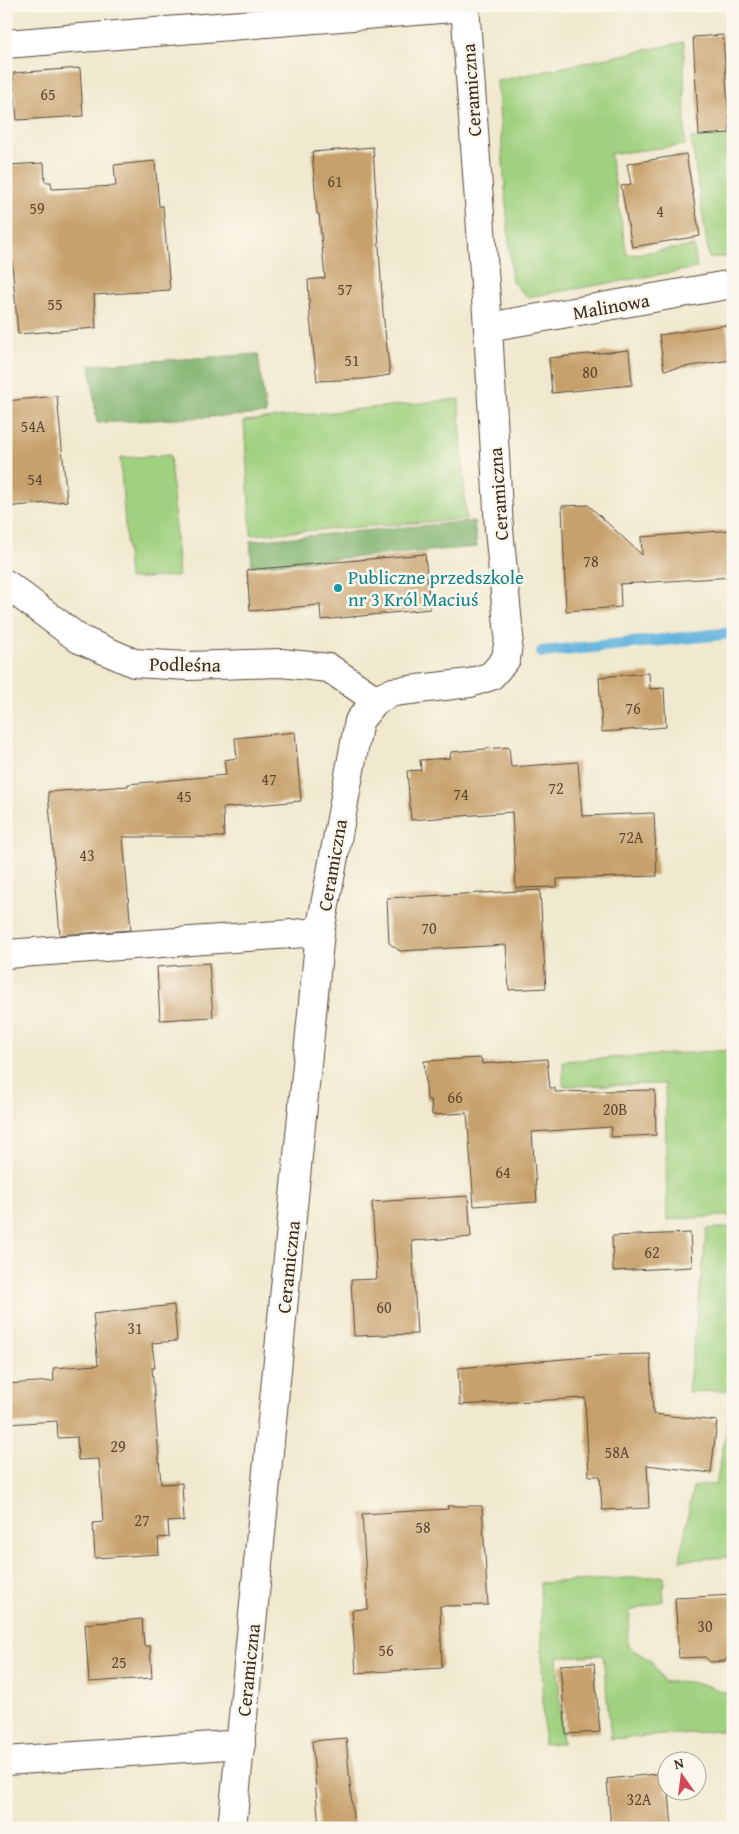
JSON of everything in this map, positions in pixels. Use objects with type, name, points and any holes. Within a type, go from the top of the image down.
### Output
[{"type":"street","name":"Ceramiczna","points":[[6,44],[465,7],[488,327],[499,529],[509,636],[506,659],[491,676],[477,681],[393,692],[376,700],[359,721],[320,932],[232,1828]]},
{"type":"street","name":"Malinowa","points":[[488,327],[733,284]]},
{"type":"street","name":"Podleśna","points":[[6,584],[79,639],[134,663],[188,666],[281,663],[329,668],[376,700]]},
{"type":"street","points":[[6,954],[320,932]]},
{"type":"street","points":[[6,1761],[241,1744]]},
{"type":"green space","points":[[684,42],[685,145],[610,154],[627,255],[694,246],[697,268],[527,297],[512,282],[497,81]]},
{"type":"green space","points":[[727,135],[733,256],[709,258],[691,138]]},
{"type":"green space","points":[[258,354],[266,414],[97,423],[90,365]]},
{"type":"green space","points":[[459,399],[466,519],[251,535],[244,421]]},
{"type":"green space","points":[[170,455],[179,576],[129,579],[120,458]]},
{"type":"green space","points":[[474,521],[477,547],[252,566],[250,541]]},
{"type":"green space","points":[[733,1050],[733,1215],[667,1220],[665,1084],[563,1086],[563,1061]]},
{"type":"green space","points":[[733,1227],[733,1390],[688,1392],[707,1229]]},
{"type":"green space","points":[[731,1407],[733,1407],[733,1557],[680,1560],[693,1487],[716,1484]]},
{"type":"green space","points":[[664,1576],[663,1601],[630,1611],[627,1646],[651,1661],[664,1682],[700,1684],[733,1697],[733,1730],[611,1739],[603,1655],[557,1657],[563,1743],[544,1744],[540,1583]]},
{"type":"building","points":[[723,35],[730,133],[699,135],[693,37]]},
{"type":"building","points":[[80,68],[83,116],[17,120],[13,73]]},
{"type":"building","points":[[373,147],[383,313],[390,375],[363,379],[317,381],[308,280],[325,278],[312,152]]},
{"type":"building","points":[[686,154],[700,236],[632,247],[621,186],[631,184],[627,164]]},
{"type":"building","points":[[155,161],[159,206],[163,206],[170,290],[94,295],[96,328],[18,334],[10,240],[6,241],[7,165],[44,163],[45,182],[51,182],[52,189],[116,186],[114,165]]},
{"type":"building","points":[[726,325],[731,360],[664,370],[659,335]]},
{"type":"building","points":[[629,350],[632,385],[552,393],[549,358]]},
{"type":"building","points":[[57,396],[67,501],[6,507],[6,401]]},
{"type":"building","points":[[588,505],[642,555],[641,537],[733,530],[733,577],[620,584],[621,607],[566,611],[562,506]]},
{"type":"building","name":"Publiczne przedszkole nr 3 Król Maciuś","points":[[425,554],[430,609],[321,620],[320,605],[250,611],[247,570]]},
{"type":"building","points":[[649,673],[650,689],[664,688],[666,727],[602,732],[599,677]]},
{"type":"building","points":[[295,732],[301,801],[223,808],[224,837],[123,837],[131,930],[60,935],[48,792],[128,786],[128,784],[226,775],[224,760],[237,758],[235,738]]},
{"type":"building","points":[[509,747],[511,767],[578,762],[582,816],[654,813],[657,876],[557,879],[557,887],[516,888],[512,812],[411,820],[407,771],[421,770],[420,760],[450,758],[451,752]]},
{"type":"building","points":[[540,890],[546,988],[509,990],[506,945],[400,951],[389,943],[387,898]]},
{"type":"building","points":[[209,963],[213,1017],[160,1020],[157,967]]},
{"type":"building","points":[[481,1058],[482,1064],[547,1059],[550,1088],[555,1088],[555,1092],[655,1090],[656,1135],[611,1137],[612,1127],[532,1132],[537,1202],[474,1206],[467,1113],[432,1115],[431,1100],[427,1100],[424,1061]]},
{"type":"building","points":[[468,1196],[471,1237],[412,1241],[417,1334],[354,1336],[351,1280],[377,1279],[372,1202]]},
{"type":"building","points":[[690,1233],[692,1267],[613,1271],[612,1236]]},
{"type":"building","points":[[174,1305],[177,1341],[152,1343],[155,1368],[152,1368],[161,1484],[182,1483],[184,1521],[168,1522],[169,1537],[158,1538],[159,1554],[95,1558],[93,1523],[103,1522],[99,1459],[78,1460],[77,1437],[58,1438],[57,1421],[6,1424],[6,1384],[54,1381],[53,1368],[98,1365],[93,1314]]},
{"type":"building","points":[[650,1354],[653,1414],[717,1421],[711,1473],[647,1465],[649,1508],[602,1510],[600,1476],[589,1476],[585,1398],[460,1405],[458,1368],[611,1355]]},
{"type":"building","points":[[447,1506],[482,1506],[488,1605],[440,1606],[442,1668],[356,1673],[352,1610],[368,1609],[362,1514],[448,1509]]},
{"type":"building","points":[[733,1595],[733,1650],[725,1661],[710,1662],[705,1657],[679,1658],[675,1598]]},
{"type":"building","points":[[142,1619],[144,1646],[150,1646],[152,1678],[89,1682],[85,1624]]},
{"type":"building","points":[[594,1663],[600,1732],[566,1734],[560,1665]]},
{"type":"building","points":[[346,1738],[354,1828],[319,1828],[312,1741]]},
{"type":"building","points":[[656,1774],[656,1802],[670,1802],[672,1828],[611,1828],[607,1779]]},
{"type":"waterway","points":[[542,652],[733,633]]},
{"type":"place","name":"Publiczne przedszkole nr 3 Król Maciuś","points":[[338,588]]}]
